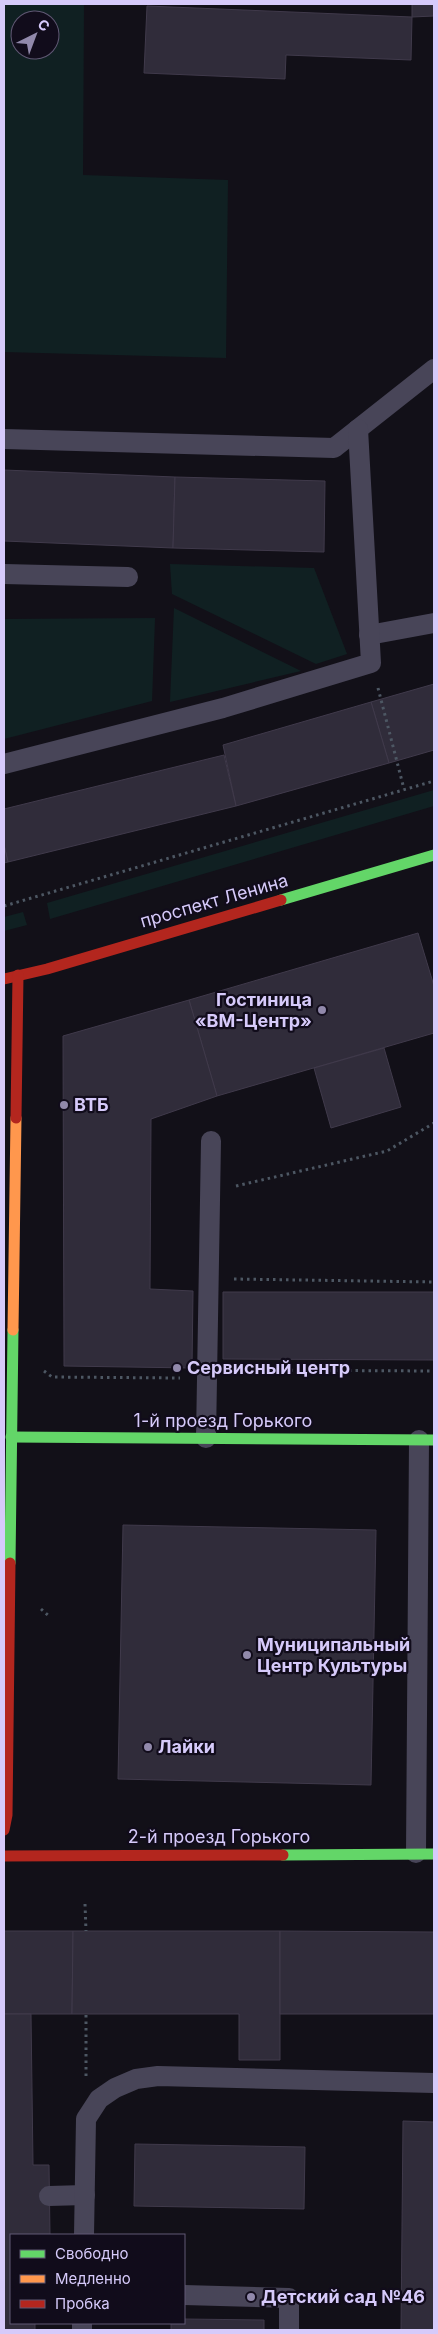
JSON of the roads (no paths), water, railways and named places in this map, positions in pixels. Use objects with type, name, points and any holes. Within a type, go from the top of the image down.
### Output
[{"type":"street","name":"проспект Ленина","points":[[4,979],[66,964],[434,854]]},
{"type":"street","points":[[4,1830],[7,1814],[18,975]]},
{"type":"street","name":"1-й проезд Горького","points":[[11,1437],[426,1440]]},
{"type":"street","name":"2-й проезд Горького","points":[[4,1856],[425,1854]]},
{"type":"lane","points":[[4,439],[334,448],[434,369]]},
{"type":"lane","points":[[4,764],[223,708],[371,663],[358,429]]},
{"type":"lane","points":[[4,574],[128,577]]},
{"type":"lane","points":[[370,635],[434,623]]},
{"type":"lane","points":[[206,1438],[211,1141]]},
{"type":"lane","points":[[425,1854],[426,1440]]},
{"type":"lane","points":[[84,2234],[86,2119],[99,2100],[115,2088],[136,2079],[158,2076],[434,2083]]},
{"type":"lane","points":[[49,2196],[85,2195]]},
{"type":"lane","points":[[185,2295],[289,2298],[289,2330]]},
{"type":"place","name":"Гостиница «ВМ-Центр»","points":[[322,1010]]},
{"type":"place","name":"ВТБ","points":[[64,1105]]},
{"type":"place","name":"Сервисный центр","points":[[177,1368]]},
{"type":"place","name":"Муниципальный Центр Культуры","points":[[247,1655]]},
{"type":"place","name":"Лайки","points":[[148,1747]]},
{"type":"place","name":"Детский сад №46","points":[[251,2297]]}]
